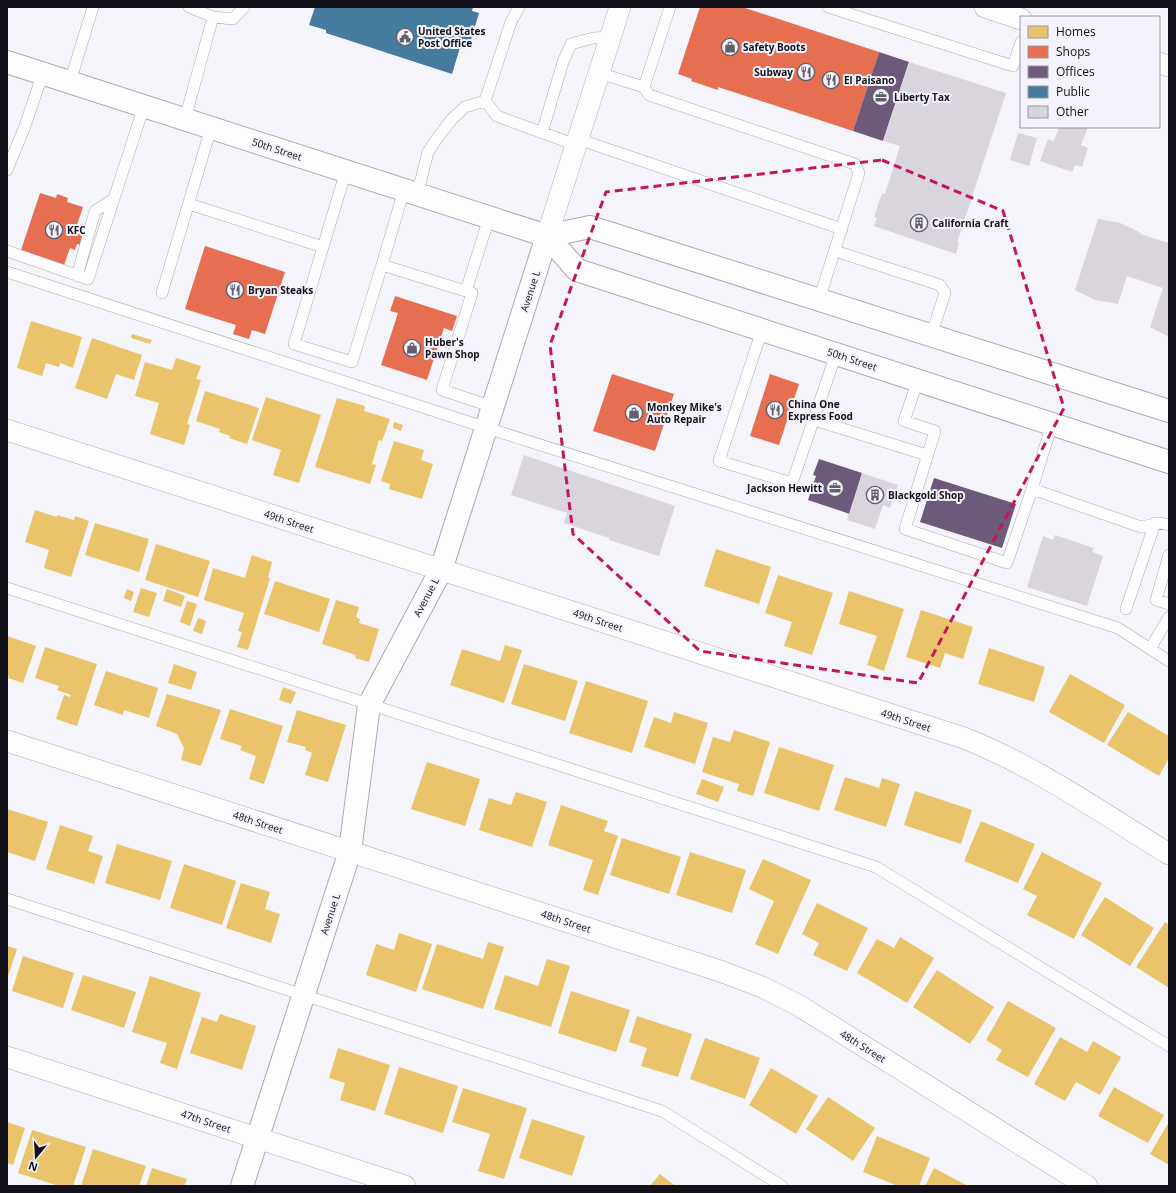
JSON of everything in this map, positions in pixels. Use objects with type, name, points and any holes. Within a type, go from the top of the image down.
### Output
[{"type":"main road","name":"50th Street","points":[[7,62],[547,236],[590,227],[1169,412]]},
{"type":"main road","name":"50th Street","points":[[547,236],[577,270],[1169,462]]},
{"type":"main road","name":"Avenue L","points":[[242,1186],[350,851],[369,706],[441,570],[547,236]]},
{"type":"street","name":"Avenue L","points":[[547,236],[620,7]]},
{"type":"street","points":[[985,7],[1020,19]]},
{"type":"street","name":"49th Street","points":[[7,430],[970,740],[1010,758],[1038,774],[1169,854]]},
{"type":"street","name":"48th Street","points":[[7,741],[713,968],[762,987],[798,1005],[1087,1186]]},
{"type":"street","name":"47th Street","points":[[7,1057],[405,1186]]},
{"type":"lane","points":[[70,82],[93,7]]},
{"type":"lane","points":[[189,7],[213,16],[233,20],[244,7]]},
{"type":"lane","points":[[485,101],[511,22],[519,7]]},
{"type":"lane","points":[[644,87],[670,7]]},
{"type":"lane","points":[[828,7],[1013,66],[1020,45]]},
{"type":"lane","points":[[185,119],[213,16]]},
{"type":"lane","points":[[542,133],[563,62],[571,44],[593,38],[610,37]]},
{"type":"lane","points":[[7,170],[25,126],[42,73]]},
{"type":"lane","points":[[599,73],[644,87],[649,95],[855,164],[859,174],[819,300]]},
{"type":"lane","points":[[485,101],[497,116],[542,133],[577,142],[842,229]]},
{"type":"lane","points":[[346,172],[294,344],[352,362],[382,264],[428,152],[452,119],[465,107],[485,101]]},
{"type":"lane","points":[[7,251],[88,279],[112,200],[144,106]]},
{"type":"lane","points":[[162,294],[211,128]]},
{"type":"lane","points":[[189,204],[323,247]]},
{"type":"lane","points":[[466,291],[489,218]]},
{"type":"lane","points":[[835,251],[940,285],[945,293],[931,336]]},
{"type":"lane","points":[[382,264],[472,293],[442,390],[493,407]]},
{"type":"lane","points":[[7,272],[487,428],[1118,628],[1169,661]]},
{"type":"lane","points":[[762,330],[719,461],[792,483],[836,354]]},
{"type":"lane","points":[[918,380],[904,421],[934,431],[905,529],[1007,564],[1052,424]]},
{"type":"lane","points":[[814,420],[927,455]]},
{"type":"lane","points":[[1032,489],[1141,527],[1165,522]]},
{"type":"lane","points":[[1126,609],[1165,522]]},
{"type":"lane","points":[[1169,555],[1156,600],[1169,604]]},
{"type":"lane","points":[[7,588],[369,706],[876,867],[1169,1046]]},
{"type":"lane","points":[[1150,649],[1169,617]]},
{"type":"lane","points":[[7,899],[662,1111],[782,1186]]},
{"type":"highlighted area","points":[[882,160],[1003,211],[1064,408],[918,683],[700,651],[573,534],[550,345],[606,192]]},
{"type":"building: Homes","points":[[31,321],[82,337],[73,368],[60,363],[59,367],[46,363],[42,376],[17,368]]},
{"type":"building: Homes","points":[[132,334],[152,340],[150,344],[131,338]]},
{"type":"building: Homes","points":[[92,338],[142,355],[134,380],[116,374],[107,399],[75,388]]},
{"type":"building: Homes","points":[[176,358],[201,366],[196,379],[201,380],[187,424],[190,425],[184,445],[150,434],[159,403],[135,396],[145,362],[172,370]]},
{"type":"building: Homes","points":[[205,391],[259,408],[247,444],[229,438],[230,436],[219,432],[220,429],[196,421]]},
{"type":"building: Homes","points":[[266,397],[321,415],[299,483],[273,475],[281,450],[252,440]]},
{"type":"building: Homes","points":[[337,398],[365,406],[364,411],[390,419],[382,441],[379,440],[372,464],[376,465],[370,484],[315,467]]},
{"type":"building: Homes","points":[[394,422],[403,425],[401,431],[393,428]]},
{"type":"building: Homes","points":[[394,441],[424,450],[421,460],[433,464],[422,499],[389,489],[390,484],[381,481]]},
{"type":"building: Homes","points":[[35,510],[57,517],[57,515],[74,520],[75,516],[89,521],[71,577],[44,568],[49,550],[25,542]]},
{"type":"building: Homes","points":[[95,523],[149,539],[139,572],[85,555]]},
{"type":"building: Homes","points":[[156,544],[210,561],[198,597],[145,580]]},
{"type":"building: Homes","points":[[716,549],[771,567],[759,604],[704,586]]},
{"type":"building: Homes","points":[[252,555],[272,562],[268,577],[270,578],[248,650],[237,647],[242,632],[238,631],[244,613],[204,600],[213,568],[245,578]]},
{"type":"building: Homes","points":[[778,575],[833,593],[812,655],[784,646],[792,622],[765,613]]},
{"type":"building: Homes","points":[[275,581],[330,599],[319,632],[264,614]]},
{"type":"building: Homes","points":[[141,588],[157,593],[149,617],[133,612]]},
{"type":"building: Homes","points":[[127,589],[134,592],[131,601],[124,598]]},
{"type":"building: Homes","points":[[167,589],[185,596],[181,607],[163,601]]},
{"type":"building: Homes","points":[[849,591],[904,609],[884,671],[867,665],[877,636],[839,624]]},
{"type":"building: Homes","points":[[336,600],[359,607],[356,617],[360,619],[359,623],[379,629],[369,662],[355,658],[356,655],[322,644]]},
{"type":"building: Homes","points":[[187,601],[197,604],[190,626],[180,622]]},
{"type":"building: Homes","points":[[921,610],[973,627],[963,659],[945,653],[940,668],[906,657]]},
{"type":"building: Homes","points":[[198,618],[206,621],[202,634],[193,631]]},
{"type":"building: Homes","points":[[7,636],[36,646],[23,683],[8,678]]},
{"type":"building: Homes","points":[[505,645],[522,650],[504,703],[450,685],[462,649],[500,661]]},
{"type":"building: Homes","points":[[45,647],[97,664],[77,726],[56,719],[64,695],[70,697],[71,695],[57,690],[59,686],[35,678]]},
{"type":"building: Homes","points":[[989,648],[1045,667],[1034,702],[978,684]]},
{"type":"building: Homes","points":[[174,664],[197,672],[191,690],[168,683]]},
{"type":"building: Homes","points":[[524,664],[578,681],[565,721],[511,704]]},
{"type":"building: Homes","points":[[106,671],[158,688],[149,718],[124,710],[123,715],[94,705]]},
{"type":"building: Homes","points":[[1070,674],[1125,705],[1104,743],[1049,712]]},
{"type":"building: Homes","points":[[586,681],[648,701],[632,753],[569,733]]},
{"type":"building: Homes","points":[[283,687],[296,692],[291,704],[279,700]]},
{"type":"building: Homes","points":[[167,694],[221,710],[201,766],[181,760],[184,748],[177,734],[156,726]]},
{"type":"building: Homes","points":[[230,709],[283,726],[264,784],[249,779],[256,756],[240,750],[242,746],[220,739]]},
{"type":"building: Homes","points":[[297,710],[346,725],[328,782],[305,775],[312,753],[305,750],[306,747],[287,742]]},
{"type":"building: Homes","points":[[674,712],[708,723],[695,764],[644,747],[654,717],[671,723]]},
{"type":"building: Homes","points":[[1128,712],[1169,736],[1169,758],[1159,776],[1107,745]]},
{"type":"building: Homes","points":[[734,730],[770,742],[753,796],[737,791],[739,784],[702,772],[713,737],[730,742]]},
{"type":"building: Homes","points":[[779,747],[834,765],[819,811],[764,793]]},
{"type":"building: Homes","points":[[427,762],[480,779],[465,826],[411,809]]},
{"type":"building: Homes","points":[[845,777],[879,788],[882,778],[900,784],[886,827],[834,810]]},
{"type":"building: Homes","points":[[702,779],[724,787],[718,802],[696,794]]},
{"type":"building: Homes","points":[[915,791],[972,810],[961,844],[904,825]]},
{"type":"building: Homes","points":[[516,792],[547,802],[532,847],[479,830],[489,798],[511,805]]},
{"type":"building: Homes","points":[[561,805],[608,821],[604,831],[618,836],[598,895],[583,890],[593,860],[548,845]]},
{"type":"building: Homes","points":[[7,809],[48,822],[35,861],[7,852]]},
{"type":"building: Homes","points":[[981,821],[1035,844],[1018,883],[964,861]]},
{"type":"building: Homes","points":[[60,825],[93,836],[88,851],[103,856],[94,884],[46,869]]},
{"type":"building: Homes","points":[[622,838],[681,857],[669,894],[610,875]]},
{"type":"building: Homes","points":[[117,844],[172,861],[160,900],[105,883]]},
{"type":"building: Homes","points":[[690,852],[746,870],[732,913],[676,895]]},
{"type":"building: Homes","points":[[1042,852],[1102,883],[1074,939],[1027,915],[1037,896],[1023,889]]},
{"type":"building: Homes","points":[[763,859],[811,880],[778,954],[755,944],[774,901],[749,889]]},
{"type":"building: Homes","points":[[184,864],[236,881],[222,925],[170,908]]},
{"type":"building: Homes","points":[[241,883],[270,892],[265,909],[280,914],[271,943],[226,928]]},
{"type":"building: Homes","points":[[1105,897],[1154,928],[1130,966],[1081,935]]},
{"type":"building: Homes","points":[[817,903],[868,928],[847,971],[813,955],[819,943],[802,934]]},
{"type":"building: Homes","points":[[1165,922],[1169,925],[1169,988],[1136,967]]},
{"type":"building: Homes","points":[[399,933],[432,944],[416,992],[366,975],[376,944],[394,950]]},
{"type":"building: Homes","points":[[900,937],[934,958],[907,1003],[857,973],[877,939],[894,948]]},
{"type":"building: Homes","points":[[488,942],[504,947],[483,1009],[422,989],[437,944],[483,959]]},
{"type":"building: Homes","points":[[7,946],[17,949],[7,979]]},
{"type":"building: Homes","points":[[23,956],[74,973],[63,1008],[12,991]]},
{"type":"building: Homes","points":[[547,959],[570,966],[551,1027],[494,1009],[505,975],[538,986]]},
{"type":"building: Homes","points":[[937,970],[994,1007],[970,1044],[913,1007]]},
{"type":"building: Homes","points":[[83,975],[136,992],[124,1028],[71,1010]]},
{"type":"building: Homes","points":[[150,976],[201,993],[177,1069],[160,1063],[167,1043],[132,1032]]},
{"type":"building: Homes","points":[[571,991],[630,1010],[616,1052],[558,1033]]},
{"type":"building: Homes","points":[[1008,1001],[1056,1028],[1028,1077],[996,1060],[1002,1050],[986,1040]]},
{"type":"building: Homes","points":[[220,1014],[256,1026],[242,1070],[190,1053],[202,1017],[217,1022]]},
{"type":"building: Homes","points":[[637,1016],[692,1034],[678,1077],[641,1066],[647,1048],[629,1042]]},
{"type":"building: Homes","points":[[1060,1037],[1087,1052],[1093,1041],[1121,1057],[1100,1095],[1076,1082],[1065,1101],[1034,1084]]},
{"type":"building: Homes","points":[[705,1038],[760,1058],[745,1099],[690,1079]]},
{"type":"building: Homes","points":[[338,1048],[390,1065],[375,1111],[340,1100],[345,1083],[329,1078]]},
{"type":"building: Homes","points":[[399,1067],[458,1086],[443,1133],[384,1114]]},
{"type":"building: Homes","points":[[771,1068],[818,1096],[796,1134],[749,1105]]},
{"type":"building: Homes","points":[[1114,1087],[1164,1115],[1148,1143],[1098,1116]]},
{"type":"building: Homes","points":[[463,1088],[527,1108],[504,1179],[478,1171],[490,1134],[452,1122]]},
{"type":"building: Homes","points":[[828,1097],[875,1128],[853,1161],[806,1129]]},
{"type":"building: Homes","points":[[532,1119],[585,1136],[572,1176],[519,1158]]},
{"type":"building: Homes","points":[[7,1122],[25,1128],[13,1165],[7,1163]]},
{"type":"building: Homes","points":[[1169,1122],[1169,1165],[1150,1154]]},
{"type":"building: Homes","points":[[32,1130],[86,1147],[73,1186],[59,1186],[18,1173]]},
{"type":"building: Homes","points":[[877,1136],[930,1158],[919,1186],[898,1186],[863,1172]]},
{"type":"building: Homes","points":[[93,1149],[146,1166],[139,1186],[81,1186]]},
{"type":"building: Homes","points":[[152,1168],[187,1179],[184,1186],[146,1186]]},
{"type":"building: Homes","points":[[934,1168],[968,1186],[925,1186]]},
{"type":"building: Homes","points":[[660,1174],[675,1186],[650,1186]]},
{"type":"building: Shops","points":[[700,7],[742,7],[879,52],[853,131],[718,87],[718,90],[691,81],[692,79],[678,74]]},
{"type":"building: Shops","name":"KFC","points":[[40,193],[56,198],[57,194],[68,198],[67,202],[83,207],[77,225],[82,226],[80,235],[83,236],[81,245],[77,244],[75,250],[70,248],[64,265],[21,250]]},
{"type":"building: Shops","name":"Bryan Steaks","points":[[205,246],[285,272],[265,334],[252,330],[249,339],[233,334],[236,325],[185,309]]},
{"type":"building: Shops","name":"Huber's Pawn Shop","points":[[395,296],[457,316],[452,331],[444,328],[427,380],[381,365],[398,313],[390,311]]},
{"type":"building: Shops","name":"Monkey Mike's Auto Repair","points":[[612,374],[674,394],[655,451],[593,431]]},
{"type":"building: Shops","name":"China One Express Food","points":[[770,374],[799,384],[779,445],[750,436]]},
{"type":"building: Offices","name":"Liberty Tax","points":[[879,52],[909,62],[883,141],[853,131]]},
{"type":"building: Offices","name":"Jackson Hewitt","points":[[819,459],[862,473],[850,514],[808,500],[816,476],[813,475]]},
{"type":"building: Offices","points":[[934,478],[1016,504],[1002,548],[920,522]]},
{"type":"building: Public","name":"United States Post Office","points":[[315,7],[473,7],[472,11],[479,13],[470,43],[462,41],[452,74],[326,33],[326,30],[309,25]]},
{"type":"building: Other","points":[[909,62],[1006,93],[957,243],[959,243],[956,254],[874,226],[877,218],[874,217],[882,193],[885,194],[900,146],[883,141]]},
{"type":"building: Other","points":[[1059,128],[1088,128],[1081,145],[1088,148],[1082,167],[1075,165],[1072,172],[1040,161],[1048,139],[1054,141]]},
{"type":"building: Other","points":[[1018,133],[1037,138],[1029,166],[1010,160]]},
{"type":"building: Other","points":[[1098,219],[1120,223],[1141,233],[1140,234],[1169,243],[1169,337],[1150,327],[1163,288],[1127,276],[1118,304],[1095,300],[1075,290]]},
{"type":"building: Other","points":[[524,455],[675,506],[659,556],[609,540],[609,538],[564,523],[567,513],[511,495]]},
{"type":"building: Other","name":"Blackgold Shop","points":[[862,473],[898,485],[890,508],[883,505],[875,529],[847,520]]},
{"type":"building: Other","points":[[1055,535],[1094,548],[1092,552],[1103,556],[1087,606],[1027,587],[1043,536],[1053,540]]},
{"type":"place","name":"United States Post Office","points":[[405,37]]},
{"type":"place","name":"Safety Boots","points":[[730,47]]},
{"type":"place","name":"Subway","points":[[806,72]]},
{"type":"place","name":"El Paisano","points":[[831,80]]},
{"type":"place","name":"Liberty Tax","points":[[881,97]]},
{"type":"place","name":"California Craft","points":[[919,223]]},
{"type":"place","name":"KFC","points":[[54,230]]},
{"type":"place","name":"Bryan Steaks","points":[[235,290]]},
{"type":"place","name":"Huber's Pawn Shop","points":[[412,348]]},
{"type":"place","name":"China One Express Food","points":[[775,410]]},
{"type":"place","name":"Monkey Mike's Auto Repair","points":[[634,413]]},
{"type":"place","name":"Jackson Hewitt","points":[[835,488]]},
{"type":"place","name":"Blackgold Shop","points":[[875,495]]}]
